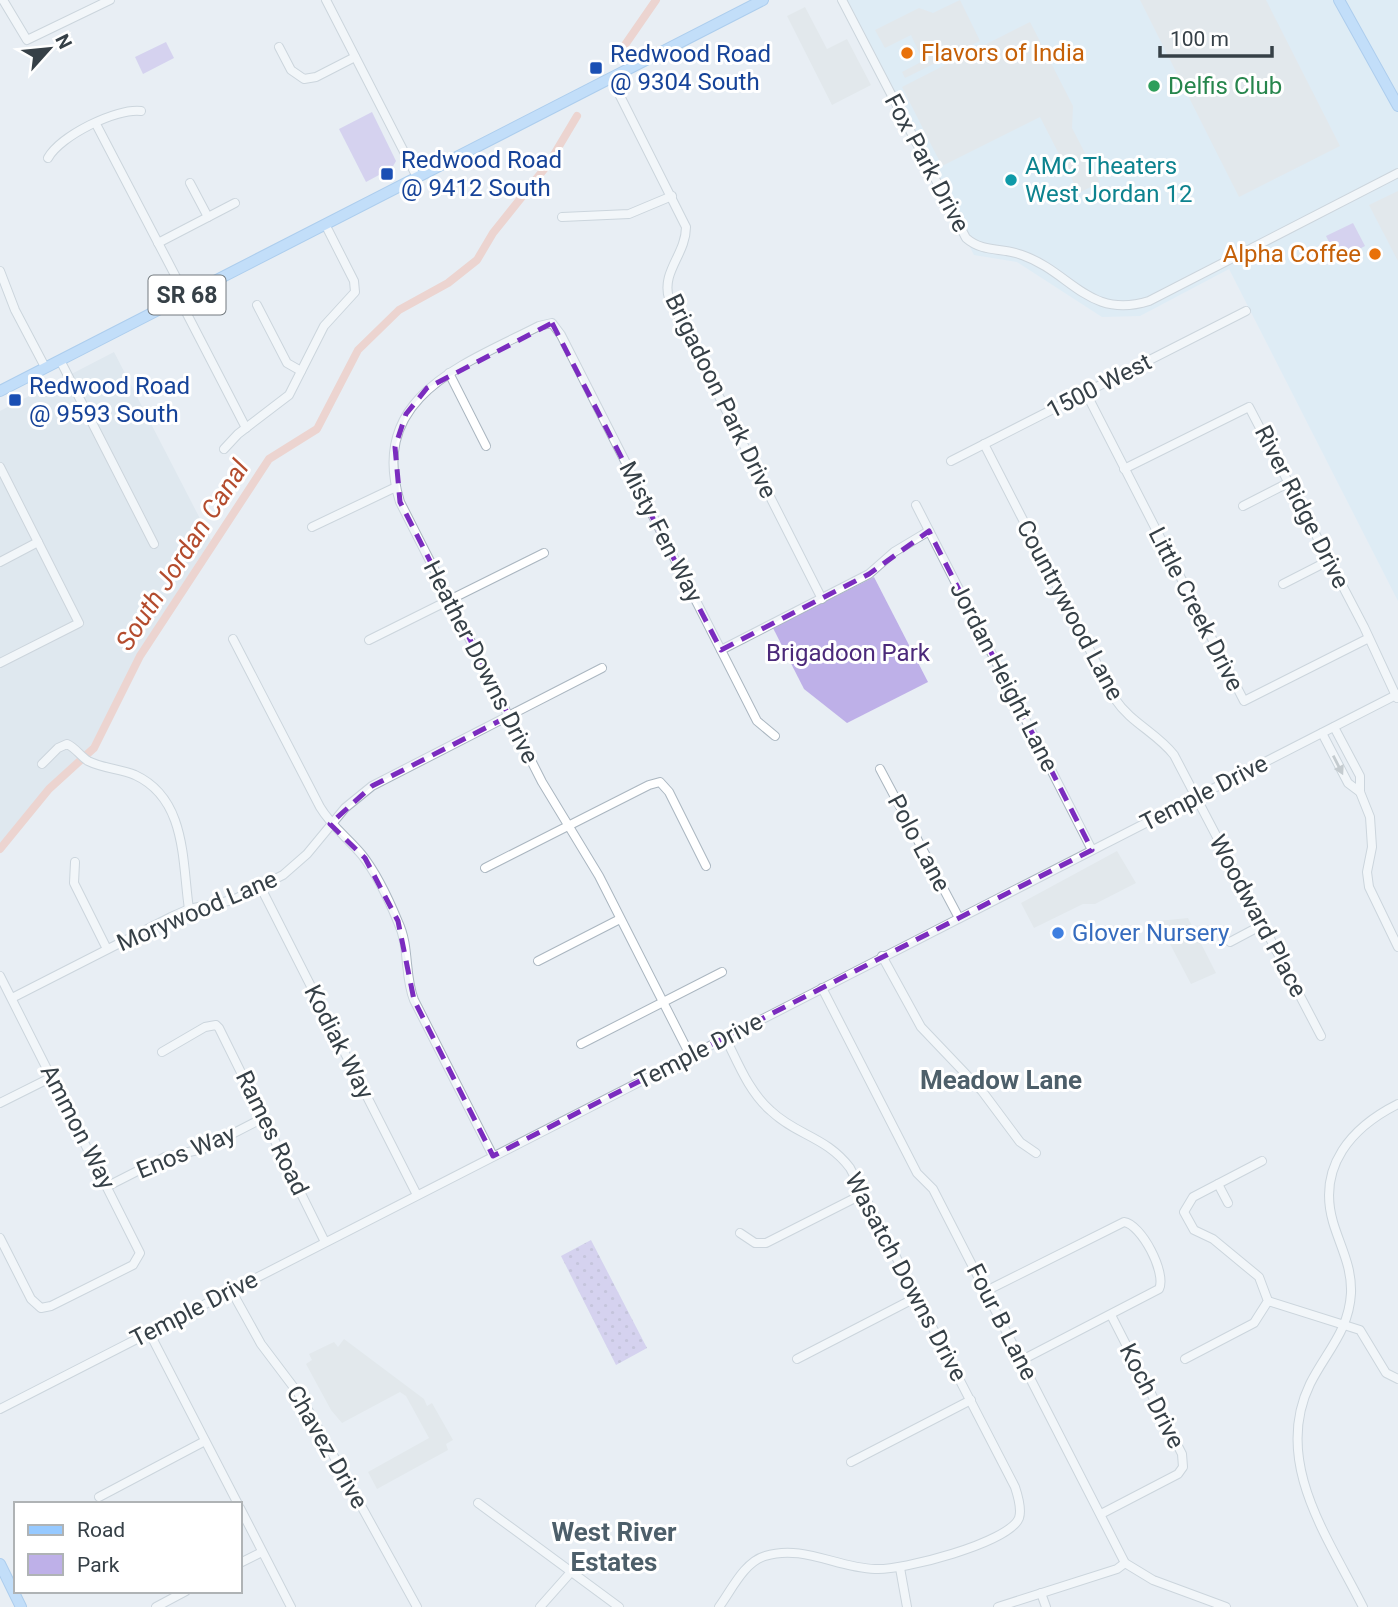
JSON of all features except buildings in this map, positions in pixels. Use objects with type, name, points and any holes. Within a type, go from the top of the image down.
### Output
[{"type":"main road","name":"SR 68","points":[[0,391],[763,0]]},
{"type":"main road","points":[[1339,0],[1398,106]]},
{"type":"main road","points":[[0,1564],[14,1593]]},
{"type":"street","points":[[3,0],[27,40],[110,0]]},
{"type":"street","points":[[326,0],[416,177]]},
{"type":"street","name":"Fox Park Drive","points":[[842,0],[966,238],[982,248],[1023,255],[1095,300],[1110,305],[1131,306],[1149,301],[1398,173]]},
{"type":"street","points":[[279,47],[291,70],[303,79],[316,77],[355,57]]},
{"type":"street","name":"Brigadoon Park Drive","points":[[611,78],[682,214],[686,238],[667,280],[669,298],[822,598]]},
{"type":"street","points":[[48,158],[59,143],[121,111],[141,111]]},
{"type":"street","points":[[96,124],[177,279],[181,298],[246,428]]},
{"type":"street","points":[[190,183],[208,217]]},
{"type":"street","points":[[562,217],[629,214],[672,196]]},
{"type":"street","points":[[158,243],[234,203]]},
{"type":"street","points":[[224,449],[246,428],[284,400],[324,326],[356,287],[325,224]]},
{"type":"street","points":[[0,271],[15,310],[45,368]]},
{"type":"street","points":[[257,306],[286,363],[302,371]]},
{"type":"street","name":"1500 West","points":[[951,461],[1246,311]]},
{"type":"street","name":"Heather Downs Drive","points":[[552,323],[539,326],[449,373],[419,396],[401,424],[395,447],[396,487],[449,600],[509,716],[621,919],[690,1055]]},
{"type":"street","name":"Misty Fen Way","points":[[552,323],[561,335],[757,721],[775,736]]},
{"type":"street","points":[[60,360],[154,544]]},
{"type":"street","points":[[449,373],[486,446]]},
{"type":"street","name":"Little Creek Drive","points":[[1086,393],[1244,701],[1367,639]]},
{"type":"street","name":"River Ridge Drive","points":[[1124,469],[1249,407],[1290,482],[1397,697]]},
{"type":"street","name":"Countrywood Lane","points":[[984,444],[1115,699],[1130,717],[1167,746],[1196,797]]},
{"type":"street","points":[[0,467],[79,623],[0,663]]},
{"type":"street","points":[[1243,506],[1290,482]]},
{"type":"street","points":[[312,527],[396,487]]},
{"type":"street","name":"Jordan Height Lane","points":[[916,505],[1092,850]]},
{"type":"street","points":[[721,650],[869,575],[894,552],[929,531]]},
{"type":"street","points":[[0,562],[38,542]]},
{"type":"street","points":[[369,640],[544,553]]},
{"type":"street","points":[[1283,584],[1329,560]]},
{"type":"street","points":[[233,639],[331,824],[365,858],[398,920],[406,943],[407,978],[414,1000],[494,1156]]},
{"type":"street","name":"Morywood Lane","points":[[12,998],[189,909],[233,900],[261,888],[296,866],[331,824],[372,786],[602,668]]},
{"type":"street","name":"Temple Drive","points":[[0,1409],[882,956],[1397,697]]},
{"type":"street","points":[[1334,727],[1360,776],[1360,792],[1371,826],[1368,887],[1398,947]]},
{"type":"street","points":[[1322,733],[1348,783],[1360,792]]},
{"type":"street","points":[[42,764],[62,745],[72,746],[84,757],[136,776],[164,800],[180,832],[189,909]]},
{"type":"street","name":"Polo Lane","points":[[880,769],[959,918]]},
{"type":"street","points":[[485,868],[649,785],[660,782],[669,792],[706,866]]},
{"type":"street","name":"Woodward Place","points":[[1196,797],[1321,1035]]},
{"type":"street","points":[[75,862],[74,883],[107,949]]},
{"type":"street","name":"Kodiak Way","points":[[261,888],[417,1195]]},
{"type":"street","points":[[538,961],[621,919]]},
{"type":"street","points":[[1230,942],[1264,924]]},
{"type":"street","points":[[882,956],[921,1027],[982,1091],[1024,1146],[1036,1153]]},
{"type":"street","points":[[581,1044],[722,972]]},
{"type":"street","name":"Ammon Way","points":[[0,975],[138,1245],[139,1257],[133,1265],[51,1306],[41,1308],[31,1299],[0,1238]]},
{"type":"street","name":"Four B Lane","points":[[821,988],[917,1173],[933,1189],[1125,1563]]},
{"type":"street","name":"Rames Road","points":[[162,1052],[205,1027],[216,1025],[265,1117],[326,1242]]},
{"type":"street","name":"Wasatch Downs Drive","points":[[725,1037],[749,1085],[763,1103],[780,1119],[835,1150],[850,1168],[1015,1487],[1019,1518],[997,1537],[900,1568]]},
{"type":"street","points":[[0,1103],[52,1077]]},
{"type":"street","points":[[1363,1607],[1307,1493],[1297,1450],[1299,1418],[1305,1396],[1345,1324],[1351,1286],[1348,1264],[1331,1213],[1332,1169],[1340,1151],[1358,1128],[1398,1104]]},
{"type":"street","name":"Enos Way","points":[[108,1186],[165,1157],[203,1149],[265,1117]]},
{"type":"street","points":[[1262,1161],[1191,1199],[1184,1210],[1185,1217],[1194,1230],[1213,1239],[1259,1277],[1268,1301]]},
{"type":"street","points":[[1218,1184],[1228,1203]]},
{"type":"street","points":[[740,1233],[755,1243],[766,1243],[863,1194]]},
{"type":"street","points":[[986,1291],[1124,1222],[1129,1222],[1139,1230],[1160,1272],[1162,1284],[1154,1293],[1022,1360]]},
{"type":"street","name":"Chavez Drive","points":[[231,1290],[261,1344],[301,1397],[417,1607]]},
{"type":"street","points":[[797,1359],[917,1297]]},
{"type":"street","points":[[1268,1301],[1363,1332],[1384,1370],[1395,1378]]},
{"type":"street","points":[[1185,1359],[1254,1323],[1268,1301]]},
{"type":"street","name":"Koch Drive","points":[[1101,1514],[1178,1474],[1184,1464],[1182,1454],[1111,1315]]},
{"type":"street","points":[[149,1332],[237,1502]]},
{"type":"street","points":[[851,1462],[971,1401]]},
{"type":"street","points":[[99,1497],[205,1441]]},
{"type":"street","points":[[478,1503],[619,1607]]},
{"type":"street","points":[[242,1512],[291,1607]]},
{"type":"street","points":[[242,1562],[262,1552]]},
{"type":"street","points":[[719,1607],[751,1563],[767,1555],[794,1552],[854,1567],[900,1568],[907,1607]]},
{"type":"street","points":[[998,1607],[1116,1569],[1125,1563],[1153,1580],[1226,1607]]},
{"type":"street","points":[[540,1607],[571,1572]]},
{"type":"street","points":[[156,1607],[182,1593]]},
{"type":"street","points":[[1041,1593],[1046,1607]]},
{"type":"highlighted area","points":[[552,323],[721,650],[869,574],[929,531],[1092,850],[493,1156],[414,1000],[398,921],[365,858],[330,824],[372,786],[509,716],[400,502],[395,447],[406,414],[427,388]]},
{"type":"shaded area","points":[[844,0],[1398,0],[1398,601],[1229,269],[1140,316],[1102,317],[1017,262],[974,255]]},
{"type":"shaded area","points":[[960,0],[980,41],[905,78],[902,72],[923,61],[911,35],[885,48],[875,30],[919,8],[933,13]]},
{"type":"shaded area","points":[[1140,0],[1266,0],[1340,146],[1239,197]]},
{"type":"shaded area","points":[[805,7],[827,49],[847,39],[871,85],[832,105],[787,16]]},
{"type":"shaded area","points":[[1030,22],[1073,106],[1072,128],[1100,182],[1079,193],[1040,117],[942,166],[902,87]]},
{"type":"shaded area","points":[[1398,191],[1398,261],[1369,205]]},
{"type":"shaded area","points":[[114,352],[211,540],[145,642],[91,745],[0,844],[0,411]]},
{"type":"shaded area","points":[[1117,851],[1136,883],[1095,904],[1083,904],[1034,928],[1021,903]]},
{"type":"shaded area","points":[[1188,918],[1216,973],[1191,984],[1158,921]]},
{"type":"shaded area","points":[[344,1339],[424,1399],[427,1406],[432,1403],[453,1440],[446,1444],[448,1450],[377,1489],[368,1472],[429,1438],[406,1396],[400,1392],[342,1423],[331,1410],[306,1364],[312,1360],[309,1354],[334,1342],[338,1347]]},
{"type":"green space","points":[[166,42],[174,58],[143,74],[135,57]]},
{"type":"green space","points":[[372,112],[396,161],[392,168],[366,182],[339,129]]},
{"type":"green space","points":[[1353,223],[1365,246],[1338,260],[1326,236]]},
{"type":"green space","name":"Brigadoon Park","points":[[874,577],[928,682],[847,723],[804,689],[773,628]]},
{"type":"green space","points":[[591,1240],[647,1348],[616,1365],[561,1256]]},
{"type":"waterway","name":"South Jordan Canal","points":[[618,55],[656,0]]},
{"type":"waterway","name":"South Jordan Canal","points":[[0,849],[49,789],[94,748],[140,656],[269,459],[317,429],[358,350],[399,310],[448,283],[477,260],[493,233],[549,163],[577,116]]},
{"type":"place","name":"Flavors of India","points":[[907,53]]},
{"type":"place","name":"Redwood Road @ 9304 South","points":[[596,68]]},
{"type":"place","name":"Delfis Club","points":[[1154,86]]},
{"type":"place","name":"Redwood Road @ 9412 South","points":[[387,174]]},
{"type":"place","name":"AMC Theaters West Jordan 12","points":[[1011,180]]},
{"type":"place","name":"Alpha Coffee","points":[[1375,254]]},
{"type":"place","name":"Redwood Road @ 9593 South","points":[[15,400]]},
{"type":"place","name":"Glover Nursery","points":[[1058,933]]},
{"type":"district","name":"Meadow Lane","points":[[1001,1080]]},
{"type":"district","name":"West River Estates","points":[[614,1547]]}]
